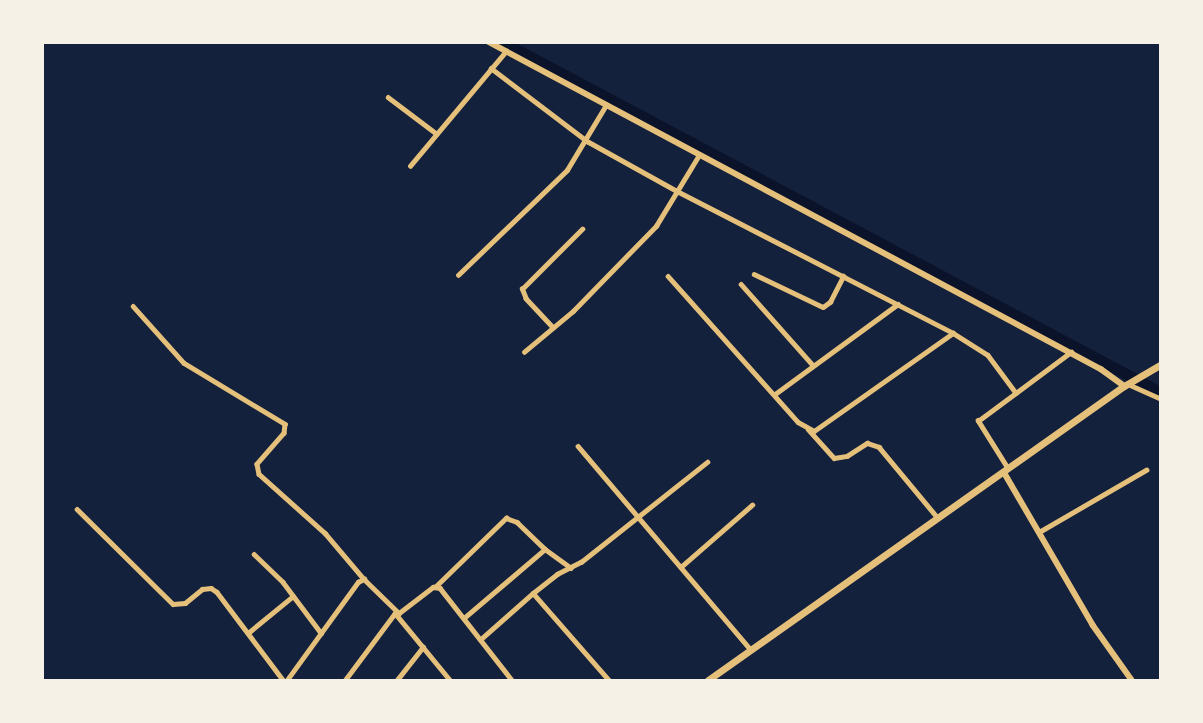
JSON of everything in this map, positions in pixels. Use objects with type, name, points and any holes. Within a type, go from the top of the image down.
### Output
[{"type":"main road","points":[[708,680],[1128,384],[1160,365]]},
{"type":"street","points":[[489,42],[1128,384],[1160,398]]},
{"type":"street","points":[[410,166],[506,51]]},
{"type":"street","points":[[491,68],[587,141],[677,192],[953,333],[992,359],[1016,392]]},
{"type":"street","points":[[388,97],[437,134]]},
{"type":"street","points":[[458,275],[535,204],[567,170],[587,141],[606,105]]},
{"type":"street","points":[[524,352],[553,328],[645,237],[677,192],[699,155]]},
{"type":"street","points":[[553,328],[526,299],[522,289],[582,229]]},
{"type":"street","points":[[754,274],[823,307],[828,306],[843,276]]},
{"type":"street","points":[[668,276],[834,458],[847,456],[867,443],[879,447],[938,518]]},
{"type":"street","points":[[741,284],[814,365]]},
{"type":"street","points":[[775,394],[898,304]]},
{"type":"street","points":[[133,306],[184,363],[285,424],[284,433],[257,464],[259,474],[325,533],[395,613],[450,680]]},
{"type":"street","points":[[808,429],[820,430],[953,333]]},
{"type":"street","points":[[1071,352],[978,421],[1093,625],[1132,680]]},
{"type":"street","points":[[578,446],[682,566],[751,650]]},
{"type":"street","points":[[481,639],[533,593],[571,568],[639,517],[707,462]]},
{"type":"street","points":[[1039,532],[1146,470]]},
{"type":"street","points":[[682,566],[752,505]]},
{"type":"street","points":[[77,509],[167,600],[179,605],[202,589],[211,588],[225,601],[285,680],[358,582],[364,579]]},
{"type":"street","points":[[345,680],[395,613],[402,612],[436,586],[506,518],[517,522],[545,549],[571,568]]},
{"type":"street","points":[[464,618],[545,549]]},
{"type":"street","points":[[254,554],[293,596],[321,633]]},
{"type":"street","points":[[436,586],[481,639],[512,680]]},
{"type":"street","points":[[533,593],[609,680]]},
{"type":"street","points":[[248,633],[293,596]]},
{"type":"street","points":[[397,680],[423,647]]},
{"type":"waterway","points":[[503,42],[1160,392]]}]
